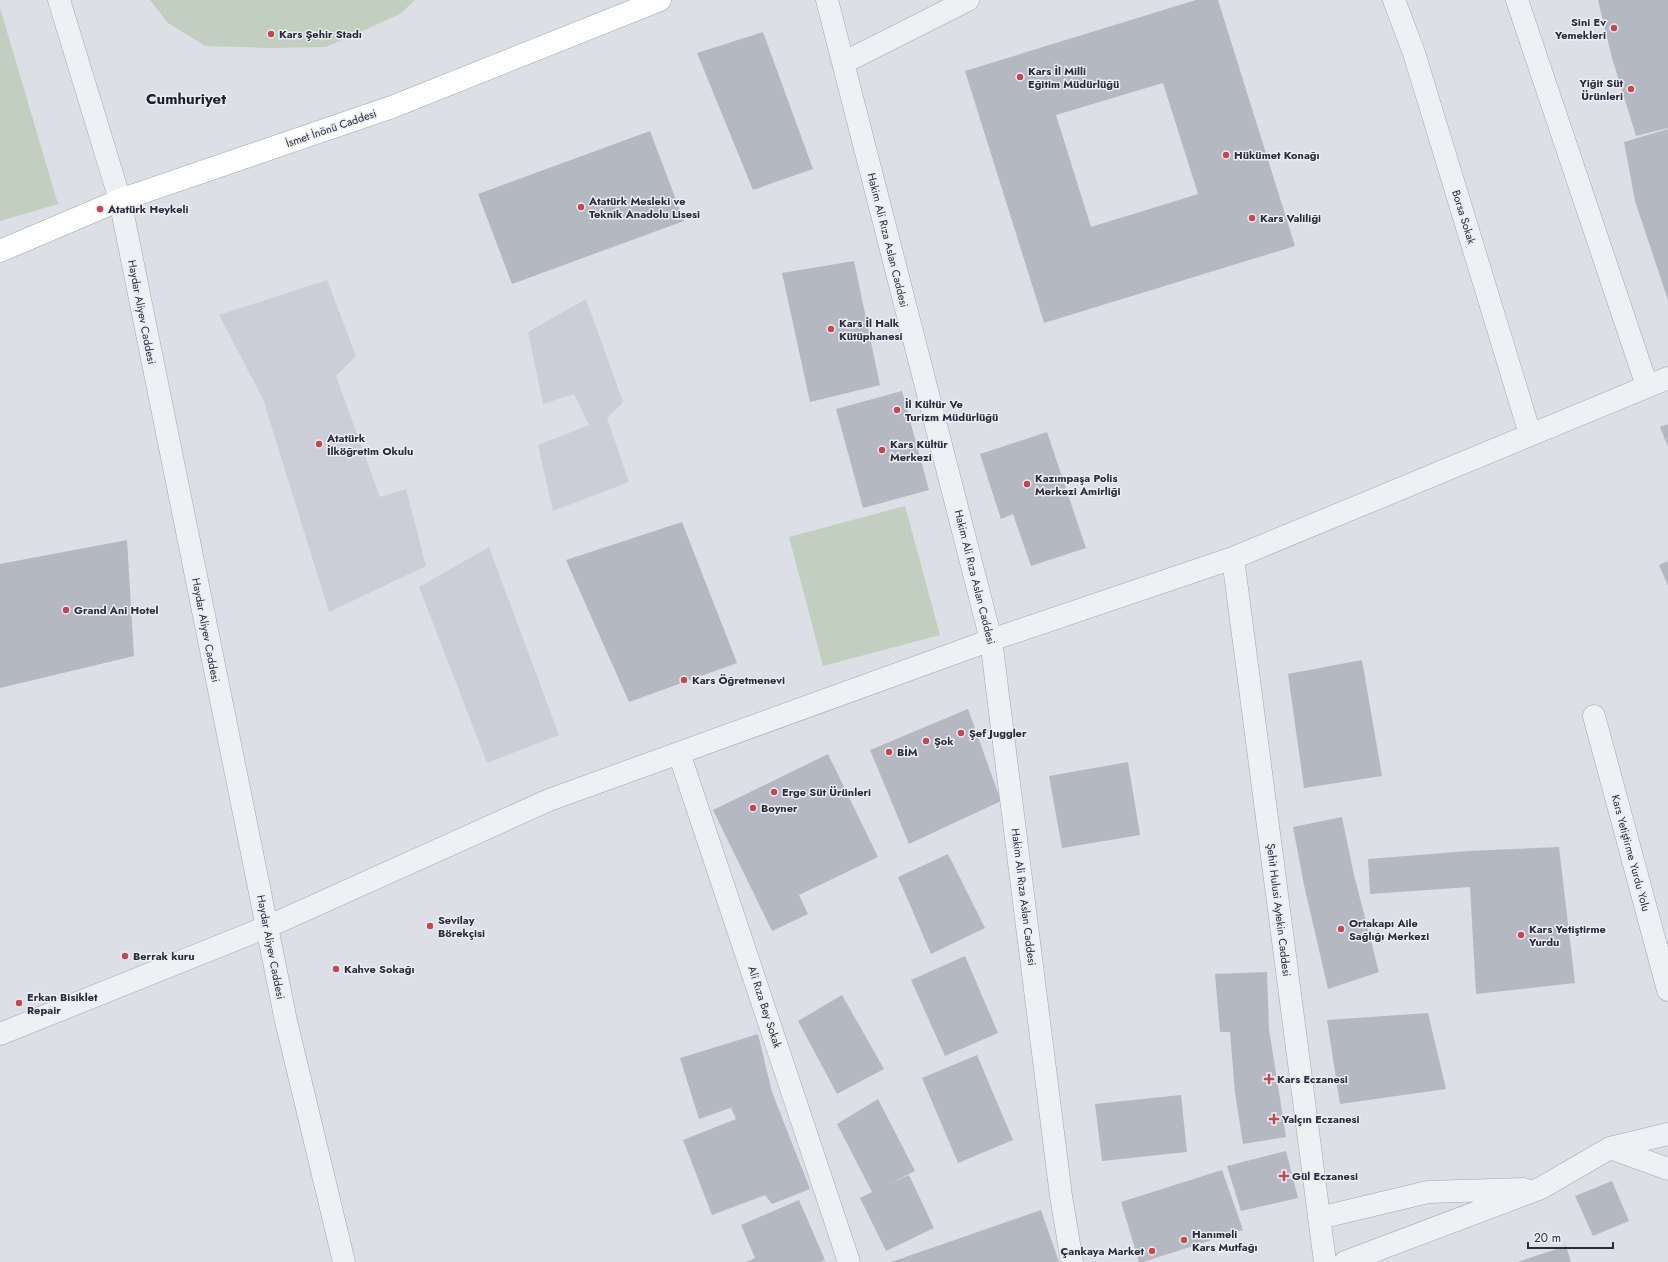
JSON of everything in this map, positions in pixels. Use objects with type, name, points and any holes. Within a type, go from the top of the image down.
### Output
[{"type":"main road","name":"İsmet İnönü Caddesi","points":[[0,251],[120,200],[392,108],[660,0]]},
{"type":"street","name":"Haydar Aliyev Caddesi","points":[[59,0],[120,200],[286,1021],[344,1262]]},
{"type":"street","name":"Hakim Ali Rıza Aslan Caddesi","points":[[827,0],[992,640],[1062,1196],[1072,1262]]},
{"type":"street","points":[[843,63],[968,0]]},
{"type":"street","name":"Borsa Sokak","points":[[1394,0],[1414,53],[1530,434]]},
{"type":"street","points":[[1516,0],[1647,386]]},
{"type":"street","points":[[0,1034],[267,927],[550,800],[992,640],[1233,558],[1668,378]]},
{"type":"street","name":"Şehit Hulusi Aytekin Caddesi","points":[[1233,558],[1325,1262]]},
{"type":"street","name":"Kars Yetiştirme Yurdu Yolu","points":[[1594,716],[1668,990]]},
{"type":"street","name":"Ali Rıza Bey Sokak","points":[[679,753],[849,1262]]},
{"type":"street","points":[[1346,1262],[1541,1188],[1610,1148],[1668,1134]]},
{"type":"street","points":[[1610,1148],[1668,1169]]},
{"type":"street","points":[[1319,1218],[1428,1192],[1541,1188]]},
{"type":"shaded area","name":"Atatürk İlköğretim Okulu","points":[[327,280],[356,356],[336,376],[380,497],[406,489],[426,566],[329,612],[263,399],[219,315]]},
{"type":"shaded area","points":[[586,299],[623,402],[607,418],[629,482],[553,511],[538,445],[589,425],[574,394],[543,404],[528,332]]},
{"type":"shaded area","points":[[489,547],[559,735],[487,763],[419,587]]},
{"type":"green space","name":"Kars Şehir Stadı","points":[[150,0],[415,0],[400,14],[326,47],[269,48],[205,46],[168,23]]},
{"type":"green space","points":[[0,8],[58,204],[0,221]]},
{"type":"green space","points":[[905,506],[940,635],[823,666],[789,537]]},
{"type":"building","name":"Hükümet Konağı","points":[[1196,0],[1218,0],[1295,246],[1044,323],[965,71]],"holes":[[[1163,83],[1198,194],[1091,227],[1056,115]]]},
{"type":"building","points":[[1598,0],[1668,0],[1668,128],[1636,136],[1612,58]]},
{"type":"building","points":[[763,32],[813,169],[753,190],[697,53]]},
{"type":"building","points":[[1668,129],[1668,300],[1635,201],[1624,142]]},
{"type":"building","name":"Atatürk Mesleki ve Teknik Anadolu Lisesi","points":[[650,131],[684,221],[512,284],[478,194]]},
{"type":"building","name":"Kars İl Halk Kütüphanesi","points":[[854,261],[880,385],[810,402],[782,273]]},
{"type":"building","name":"Kars Kültür Merkezi","points":[[902,391],[929,490],[863,508],[836,409]]},
{"type":"building","points":[[1668,424],[1668,447],[1660,427]]},
{"type":"building","name":"Kazımpaşa Polis Merkezi Amirliği","points":[[1047,432],[1086,548],[1031,566],[1013,514],[1001,519],[980,454]]},
{"type":"building","name":"Kars Öğretmenevi","points":[[682,522],[737,663],[629,702],[566,560]]},
{"type":"building","name":"Grand Ani Hotel","points":[[127,540],[134,656],[0,688],[0,564]]},
{"type":"building","points":[[1668,561],[1668,586],[1659,565]]},
{"type":"building","points":[[1362,660],[1382,776],[1304,788],[1288,674]]},
{"type":"building","points":[[968,709],[1001,801],[909,844],[870,750]]},
{"type":"building","points":[[828,754],[878,857],[799,895],[808,914],[772,931],[713,810]]},
{"type":"building","points":[[1128,762],[1140,835],[1062,848],[1049,776]]},
{"type":"building","name":"Ortakapı Aile Sağlığı Merkezi","points":[[1342,817],[1354,875],[1379,972],[1328,989],[1304,885],[1293,827]]},
{"type":"building","name":"Kars Yetiştirme Yurdu","points":[[1559,847],[1575,983],[1476,994],[1470,887],[1370,894],[1368,859],[1468,851]]},
{"type":"building","points":[[948,854],[985,928],[931,954],[898,877]]},
{"type":"building","points":[[965,956],[998,1033],[945,1056],[911,980]]},
{"type":"building","points":[[1267,972],[1269,1029],[1286,1137],[1243,1144],[1235,1093],[1230,1032],[1220,1032],[1215,974]]},
{"type":"building","points":[[842,995],[884,1069],[837,1094],[798,1021]]},
{"type":"building","points":[[1428,1013],[1446,1089],[1340,1104],[1327,1020]]},
{"type":"building","points":[[758,1034],[772,1092],[810,1189],[772,1204],[765,1195],[712,1215],[683,1140],[736,1119],[731,1108],[736,1106],[699,1119],[680,1058]]},
{"type":"building","points":[[977,1055],[1013,1140],[958,1163],[922,1078]]},
{"type":"building","points":[[1181,1095],[1187,1152],[1102,1161],[1095,1104]]},
{"type":"building","points":[[878,1099],[915,1171],[889,1184],[909,1175],[934,1228],[886,1251],[860,1198],[872,1192],[837,1124]]},
{"type":"building","points":[[1286,1151],[1298,1198],[1241,1211],[1227,1166]]},
{"type":"building","points":[[1222,1170],[1243,1230],[1139,1262],[1121,1202]]},
{"type":"building","points":[[1612,1181],[1629,1221],[1593,1236],[1575,1196]]},
{"type":"building","points":[[799,1200],[825,1260],[821,1262],[746,1262],[755,1258],[741,1225]]},
{"type":"building","points":[[1041,1210],[1059,1262],[891,1262]]},
{"type":"building","points":[[1566,1246],[1571,1262],[1517,1262]]},
{"type":"place","name":"Sini Ev Yemekleri","points":[[1614,28]]},
{"type":"place","name":"Kars Şehir Stadı","points":[[271,34]]},
{"type":"place","name":"Kars İl Milli Eğitim Müdürlüğü","points":[[1020,77]]},
{"type":"place","name":"Yiğit Süt Ürünleri","points":[[1631,89]]},
{"type":"place","name":"Hükümet Konağı","points":[[1226,155]]},
{"type":"place","name":"Atatürk Mesleki ve Teknik Anadolu Lisesi","points":[[581,207]]},
{"type":"place","name":"Atatürk Heykeli","points":[[100,209]]},
{"type":"place","name":"Kars Valiliği","points":[[1252,218]]},
{"type":"place","name":"Kars İl Halk Kütüphanesi","points":[[831,329]]},
{"type":"place","name":"İl Kültür Ve Turizm Müdürlüğü","points":[[897,410]]},
{"type":"place","name":"Atatürk İlköğretim Okulu","points":[[319,444]]},
{"type":"place","name":"Kars Kültür Merkezi","points":[[882,450]]},
{"type":"place","name":"Kazımpaşa Polis Merkezi Amirliği","points":[[1027,484]]},
{"type":"place","name":"Grand Ani Hotel","points":[[66,610]]},
{"type":"place","name":"Kars Öğretmenevi","points":[[684,680]]},
{"type":"place","name":"Şef Juggler","points":[[961,733]]},
{"type":"place","name":"Şok","points":[[926,741]]},
{"type":"place","name":"BİM","points":[[889,752]]},
{"type":"place","name":"Erge Süt Ürünleri","points":[[774,792]]},
{"type":"place","name":"Boyner","points":[[753,808]]},
{"type":"place","name":"Sevilay Börekçisi","points":[[430,926]]},
{"type":"place","name":"Ortakapı Aile Sağlığı Merkezi","points":[[1341,929]]},
{"type":"place","name":"Kars Yetiştirme Yurdu","points":[[1521,935]]},
{"type":"place","name":"Berrak kuru","points":[[125,956]]},
{"type":"place","name":"Kahve Sokağı","points":[[336,969]]},
{"type":"place","name":"Erkan Bisiklet Repair","points":[[19,1003]]},
{"type":"place","name":"Kars Eczanesi","points":[[1269,1079]]},
{"type":"place","name":"Yalçın Eczanesi","points":[[1274,1119]]},
{"type":"place","name":"Gül Eczanesi","points":[[1284,1176]]},
{"type":"place","name":"Hanımeli Kars Mutfağı","points":[[1184,1240]]},
{"type":"place","name":"Çankaya Market","points":[[1152,1251]]},
{"type":"district","name":"Cumhuriyet","points":[[186,99]]}]
